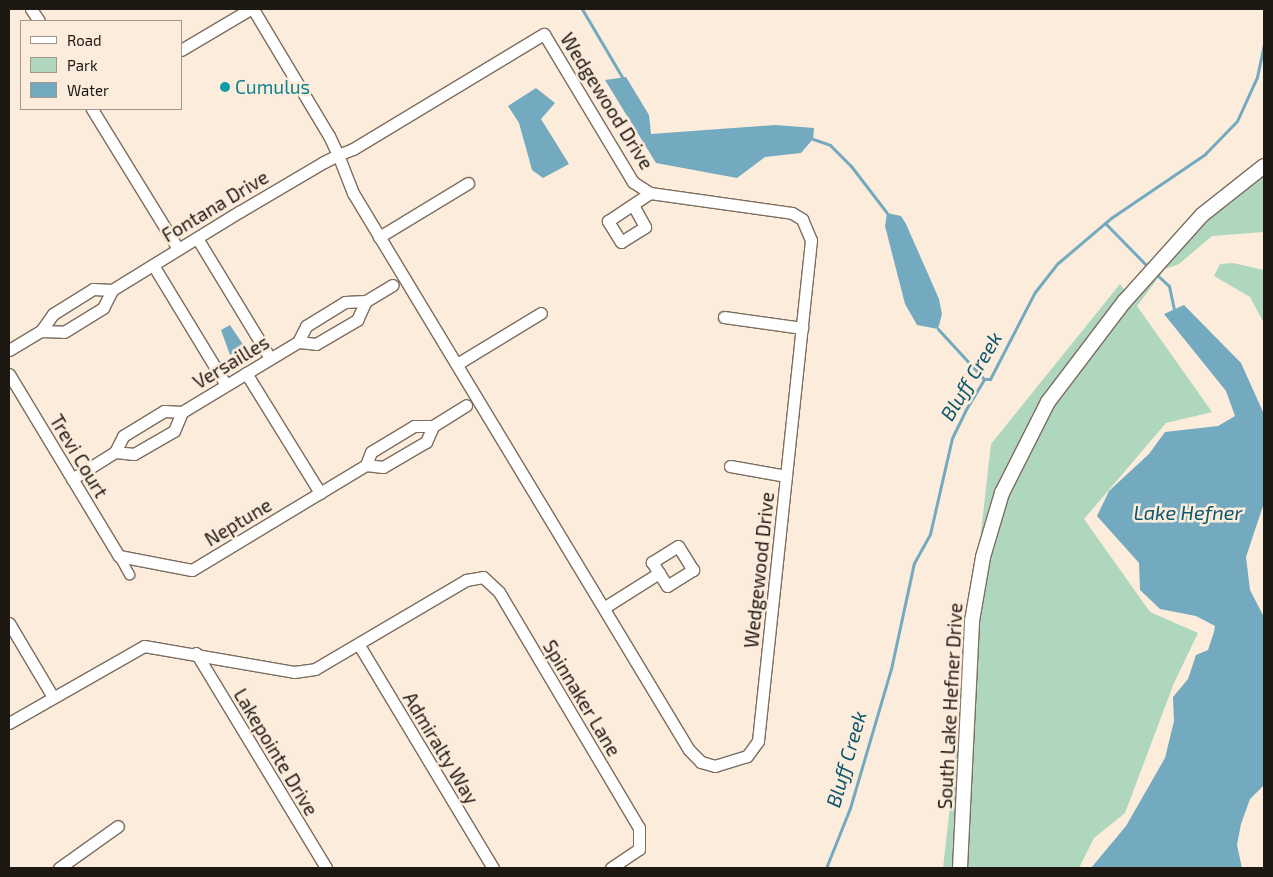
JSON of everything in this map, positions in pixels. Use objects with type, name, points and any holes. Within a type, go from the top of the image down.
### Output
[{"type":"street","points":[[31,9],[38,20]]},
{"type":"street","points":[[182,49],[252,9]]},
{"type":"street","name":"Wedgewood Drive","points":[[252,9],[338,155],[353,193],[605,607],[688,750],[701,762],[715,766],[747,756],[758,741],[802,328],[811,240],[802,219],[776,208],[650,192],[634,182],[544,34],[338,155]]},
{"type":"street","points":[[93,110],[178,249]]},
{"type":"street","name":"Fontana Drive","points":[[42,330],[64,332],[103,308],[112,290],[196,238],[338,155]]},
{"type":"street","name":"South Lake Hefner Drive","points":[[960,868],[972,621],[992,522],[1020,452],[1048,402],[1141,282],[1220,197],[1264,166]]},
{"type":"street","points":[[380,237],[468,183]]},
{"type":"street","points":[[633,205],[650,192]]},
{"type":"street","points":[[196,238],[270,358]]},
{"type":"street","points":[[153,265],[226,385]]},
{"type":"street","name":"Versailles","points":[[72,479],[115,452],[123,436],[164,412],[182,412],[298,342],[306,326],[345,302],[366,301],[393,286]]},
{"type":"street","name":"Fontana Drive","points":[[9,350],[42,330],[52,314],[93,289],[112,290]]},
{"type":"street","name":"Versailles","points":[[298,342],[316,344],[357,320],[366,301]]},
{"type":"street","points":[[457,364],[541,313]]},
{"type":"street","points":[[724,317],[802,328]]},
{"type":"street","points":[[246,373],[320,493]]},
{"type":"street","name":"Trevi Court","points":[[9,374],[119,556]]},
{"type":"street","name":"Neptune","points":[[119,556],[192,570],[366,465],[371,452],[414,426],[433,426],[466,405]]},
{"type":"street","name":"Versailles","points":[[115,452],[134,454],[174,431],[182,412]]},
{"type":"street","name":"Neptune","points":[[366,465],[383,467],[426,442],[433,426]]},
{"type":"street","points":[[730,466],[786,476]]},
{"type":"street","points":[[119,556],[129,574]]},
{"type":"street","points":[[605,607],[659,573]]},
{"type":"street","name":"Spinnaker Lane","points":[[359,645],[466,580],[483,577],[504,600],[639,828],[642,842],[633,855],[611,868]]},
{"type":"street","points":[[9,623],[53,697]]},
{"type":"street","points":[[9,723],[144,646],[304,672],[359,645]]},
{"type":"street","name":"Admiralty Way","points":[[359,645],[494,868]]},
{"type":"street","name":"Lakepointe Drive","points":[[196,653],[326,868]]},
{"type":"street","points":[[59,868],[118,826]]},
{"type":"green space","points":[[1264,173],[1264,232],[1212,236],[1179,264],[1165,269],[1137,306],[1212,412],[1166,423],[1084,519],[1150,612],[1198,633],[1174,683],[1125,813],[1094,838],[1079,868],[943,868],[991,444],[1120,284],[1133,301],[1200,226]]},
{"type":"green space","points":[[1233,263],[1264,270],[1264,323],[1250,297],[1214,276],[1220,264]]},
{"type":"water","points":[[626,77],[649,115],[651,134],[776,125],[814,128],[813,139],[801,153],[765,157],[737,178],[656,163],[605,80]]},
{"type":"water","points":[[536,88],[555,103],[541,119],[569,164],[543,178],[532,170],[519,123],[508,106]]},
{"type":"water","points":[[887,213],[901,216],[906,224],[939,299],[942,314],[938,329],[917,325],[905,304],[885,226]]},
{"type":"water","name":"Lake Hefner","points":[[1184,305],[1241,363],[1264,414],[1263,506],[1246,557],[1250,590],[1264,617],[1264,785],[1250,799],[1241,824],[1237,845],[1242,868],[1091,868],[1126,826],[1165,758],[1174,721],[1173,697],[1188,679],[1196,655],[1208,650],[1215,626],[1196,616],[1160,609],[1140,590],[1139,563],[1097,516],[1109,491],[1149,454],[1165,432],[1218,426],[1235,416],[1226,391],[1164,314]]},
{"type":"water","points":[[230,325],[244,346],[230,355],[221,330]]},
{"type":"waterway","points":[[582,9],[622,77]]},
{"type":"waterway","name":"Bluff Creek","points":[[826,868],[850,808],[891,669],[914,563],[930,534],[952,438],[965,411],[984,379],[990,379],[1035,292],[1058,263],[1111,218],[1205,154],[1237,121],[1257,77],[1264,43]]},
{"type":"waterway","points":[[813,139],[830,145],[851,166],[887,213]]},
{"type":"waterway","points":[[1105,223],[1150,269]]},
{"type":"waterway","points":[[1155,273],[1169,286],[1174,309]]},
{"type":"waterway","points":[[938,329],[984,379]]},
{"type":"place","name":"Cumulus","points":[[225,87]]}]
